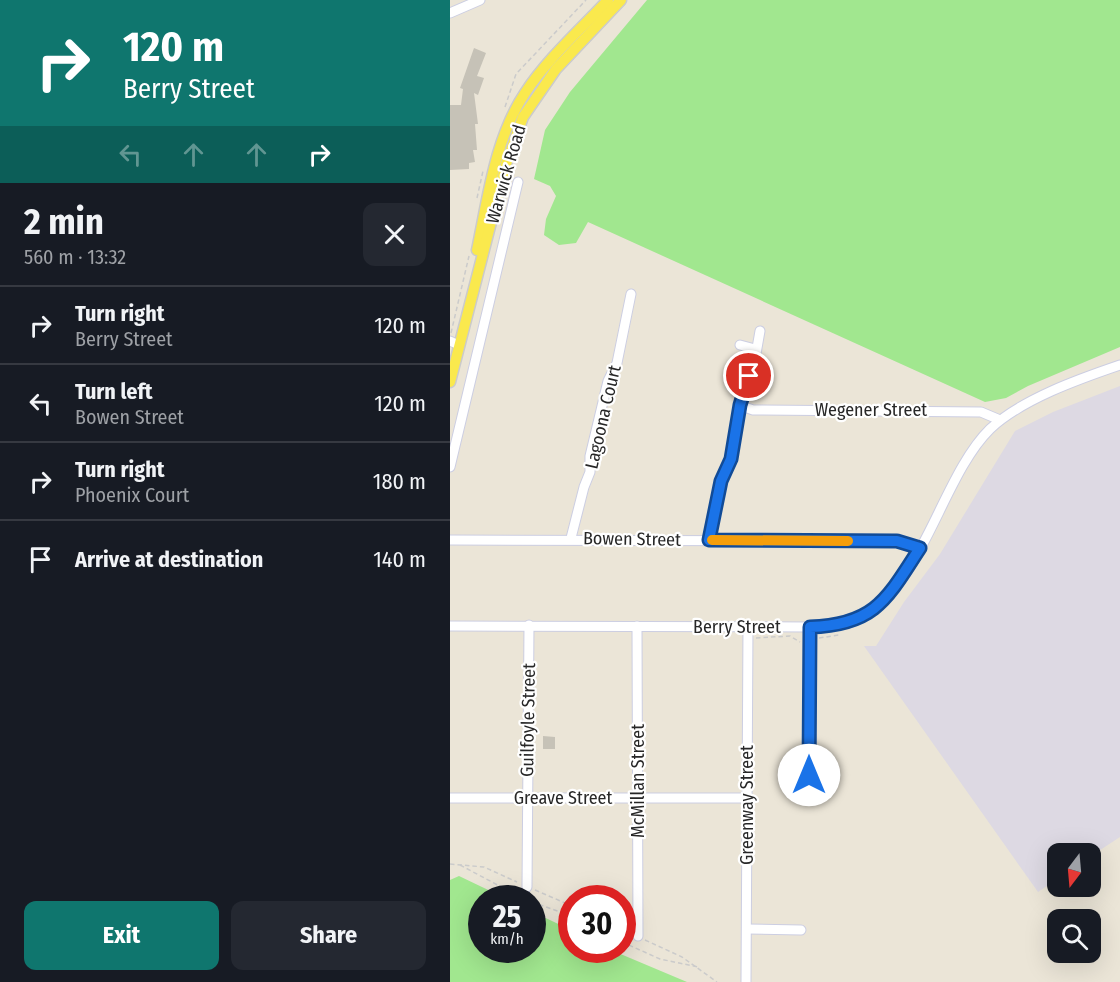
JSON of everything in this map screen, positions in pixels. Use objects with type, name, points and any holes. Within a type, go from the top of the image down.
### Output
[{"type":"main road","name":"Warwick Road","points":[[450,382],[454,343],[467,310],[493,180],[513,117],[524,95],[551,59],[616,1]]},
{"type":"street","points":[[450,13],[480,0]]},
{"type":"street","name":"Warwick Road","points":[[450,468],[518,182]]},
{"type":"street","name":"Lagoona Court","points":[[571,538],[590,472],[593,445],[608,381],[616,363],[631,294]]},
{"type":"street","points":[[709,540],[721,481],[732,453],[740,405],[754,365],[760,331]]},
{"type":"street","points":[[740,345],[755,349]]},
{"type":"street","name":"Berry Street","points":[[450,626],[810,627],[839,625],[863,618],[894,589],[920,548],[971,454],[1000,420],[1022,406],[1120,364]]},
{"type":"street","name":"Wegener Street","points":[[740,405],[753,410],[981,412],[1000,420]]},
{"type":"street","name":"Bowen Street","points":[[450,540],[571,538],[897,541],[920,548]]},
{"type":"street","name":"Guilfoyle Street","points":[[527,885],[529,625]]},
{"type":"street","name":"McMillan Street","points":[[637,626],[638,936]]},
{"type":"street","name":"Greenway Street","points":[[746,982],[748,627]]},
{"type":"street","points":[[809,797],[810,627]]},
{"type":"street","name":"Greave Street","points":[[450,798],[747,798]]},
{"type":"street","points":[[747,929],[801,930]]},
{"type":"path","points":[[748,644],[754,644],[759,637],[790,636],[802,644],[816,644],[818,639],[839,636],[839,625]]},
{"type":"path","points":[[450,864],[484,867],[523,885]]},
{"type":"path","points":[[458,864],[498,885]]},
{"type":"path","points":[[638,936],[699,968],[717,982]]},
{"type":"path","points":[[636,948],[660,959],[699,968]]},
{"type":"shaded area","points":[[1120,386],[1120,837],[1101,849],[1101,843],[1047,843],[1047,886],[1038,892],[864,646],[876,646],[904,602],[940,554],[1015,431],[1053,412]]},
{"type":"green space","points":[[647,0],[1120,0],[1120,347],[1028,386],[1006,398],[985,402],[588,222],[576,243],[559,245],[544,235],[546,219],[556,196],[550,186],[534,179],[545,130],[570,92]]},
{"type":"green space","points":[[459,876],[478,885],[468,885],[468,963],[546,963],[546,918],[558,924],[558,963],[636,963],[636,961],[687,982],[450,982],[450,880]]},
{"type":"building","points":[[474,48],[486,53],[477,76],[484,78],[478,95],[474,93],[478,124],[475,124],[477,150],[473,150],[475,162],[469,163],[469,169],[450,170],[450,105],[461,105],[463,89],[460,88]]},
{"type":"building","points":[[543,736],[555,737],[555,749],[543,749]]},
{"type":"slow traffic","points":[[712,540],[848,541]]},
{"type":"route","points":[[749,376],[740,405],[732,442],[731,459],[721,481],[709,540],[897,541],[920,548],[894,589],[863,618],[835,626],[810,627],[809,775]]}]
